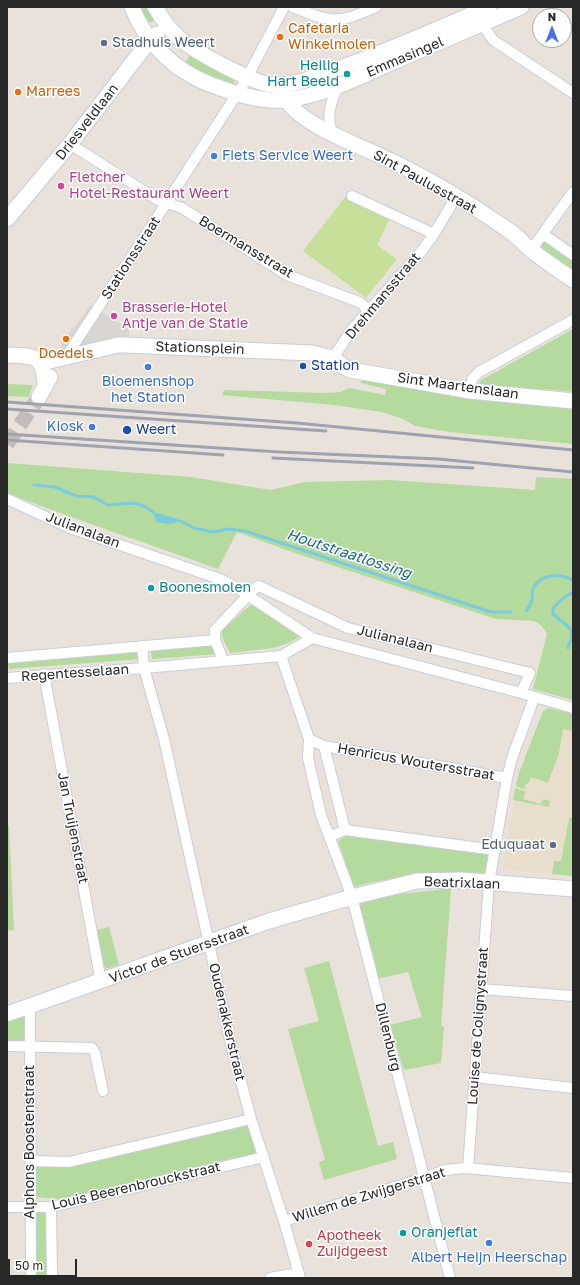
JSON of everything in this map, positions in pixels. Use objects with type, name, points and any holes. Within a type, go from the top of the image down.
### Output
[{"type":"street","points":[[132,7],[143,30],[150,40],[172,64],[194,78],[237,94],[253,98],[268,100],[284,92]]},
{"type":"street","points":[[155,7],[167,26],[177,37],[197,51],[247,78],[272,85],[284,92]]},
{"type":"street","name":"Stationsstraat","points":[[54,360],[168,202],[241,89],[284,7]]},
{"type":"street","points":[[293,7],[320,18],[335,20],[352,17],[376,7]]},
{"type":"street","name":"Emmasingel","points":[[284,92],[304,80],[482,15],[522,7]]},
{"type":"street","points":[[482,15],[493,40],[573,93]]},
{"type":"street","name":"Emmasingel","points":[[284,92],[304,96],[338,86],[482,15]]},
{"type":"street","name":"Driesveldlaan","points":[[7,219],[70,144],[150,40],[167,26]]},
{"type":"street","points":[[332,133],[329,124],[329,113],[338,86]]},
{"type":"street","name":"Sint Paulusstraat","points":[[284,92],[304,119],[412,171],[456,197],[512,233],[531,250],[573,280]]},
{"type":"street","name":"Boermansstraat","points":[[70,144],[158,200],[168,202],[182,208],[287,275],[359,302],[369,310]]},
{"type":"street","points":[[531,250],[573,192]]},
{"type":"street","points":[[352,196],[434,234]]},
{"type":"street","name":"Drehmansstraat","points":[[338,362],[353,328],[417,257],[434,234],[456,197]]},
{"type":"street","points":[[543,234],[573,255]]},
{"type":"street","points":[[470,391],[472,379],[479,372],[573,320]]},
{"type":"street","name":"Stationsplein","points":[[54,360],[118,345],[125,345],[312,353],[338,362]]},
{"type":"street","points":[[7,347],[44,350],[51,355],[54,360],[52,373],[42,391]]},
{"type":"street","points":[[7,355],[29,356],[54,360]]},
{"type":"street","name":"Sint Maartenslaan","points":[[338,362],[351,370],[470,391],[573,401]]},
{"type":"street","name":"Julianalaan","points":[[7,499],[70,528],[220,579],[249,596],[312,638],[573,708]]},
{"type":"street","name":"Julianalaan","points":[[249,596],[255,588],[259,586],[348,628],[530,673],[521,693]]},
{"type":"street","points":[[223,660],[215,640],[215,630],[249,596]]},
{"type":"street","name":"Regentesselaan","points":[[7,678],[281,656],[312,638]]},
{"type":"street","name":"Regentesselaan","points":[[7,658],[215,640]]},
{"type":"street","name":"Regentesselaan","points":[[142,646],[144,668]]},
{"type":"street","points":[[281,656],[309,739]]},
{"type":"street","name":"Oudenakkerstraat","points":[[144,668],[164,739],[208,944],[250,1119],[264,1157],[300,1276]]},
{"type":"street","name":"Jan Truijenstraat","points":[[44,674],[101,982]]},
{"type":"street","name":"Louise de Colignystraat","points":[[468,1168],[489,883],[507,778],[512,758],[534,698]]},
{"type":"street","name":"Henricus Woutersstraat","points":[[309,739],[324,746],[507,778]]},
{"type":"street","name":"Dillenburg","points":[[309,739],[308,758],[321,815],[352,897],[450,1278]]},
{"type":"street","points":[[324,746],[345,830]]},
{"type":"street","points":[[329,837],[345,830],[495,850]]},
{"type":"street","name":"Beatrixlaan","points":[[352,897],[417,881],[461,880],[573,889]]},
{"type":"street","name":"Victor de Stuersstraat","points":[[7,1014],[101,982],[269,921],[352,897]]},
{"type":"street","points":[[481,989],[573,996]]},
{"type":"street","name":"Alphons Boostenstraat","points":[[30,1006],[31,1278]]},
{"type":"street","points":[[7,1046],[92,1048],[103,1091]]},
{"type":"street","points":[[474,1077],[573,1088]]},
{"type":"street","points":[[31,1161],[69,1162],[250,1119]]},
{"type":"street","name":"Louis Beerenbrouckstraat","points":[[7,1207],[51,1207],[264,1157]]},
{"type":"street","name":"Willem de Zwijgerstraat","points":[[284,1221],[424,1178],[445,1170],[468,1168],[573,1178]]},
{"type":"street","name":"Alphons Boostenstraat","points":[[51,1207],[52,1278]]},
{"type":"street","points":[[270,1278],[300,1276]]},
{"type":"shaded area","points":[[90,305],[129,329],[129,338],[73,350],[68,354],[60,349],[62,342],[65,342],[65,334],[71,332],[71,328],[75,327]]},
{"type":"shaded area","points":[[573,717],[573,876],[503,870],[516,789],[520,775]]},
{"type":"green space","points":[[135,7],[152,7],[155,19],[146,24]]},
{"type":"green space","points":[[193,51],[237,77],[231,89],[183,65]]},
{"type":"green space","points":[[346,196],[391,216],[377,245],[397,259],[366,298],[303,251]]},
{"type":"green space","points":[[546,240],[573,259],[573,270],[552,255],[548,256],[541,249]]},
{"type":"green space","points":[[573,329],[573,392],[545,389],[544,393],[478,386],[481,380]]},
{"type":"green space","points":[[363,376],[573,407],[573,444],[449,432],[415,426],[403,419],[382,412],[334,405],[222,395],[224,390],[326,393],[341,392],[349,388],[385,395],[386,389],[361,383]]},
{"type":"green space","points":[[7,384],[33,385],[29,397],[7,396]]},
{"type":"green space","points":[[7,463],[191,477],[271,490],[305,482],[390,480],[535,490],[536,477],[573,479],[573,700],[533,689],[547,634],[542,626],[534,621],[496,619],[289,551],[237,532],[218,569],[7,493]]},
{"type":"green space","points":[[254,602],[302,635],[289,643],[273,648],[230,653],[222,637],[222,630]]},
{"type":"green space","points":[[214,643],[220,654],[152,659],[150,646]]},
{"type":"green space","points":[[139,648],[141,659],[9,669],[7,660]]},
{"type":"green space","points":[[549,708],[573,714],[573,731],[563,729],[559,753],[548,783],[531,777],[524,789],[516,786],[519,773],[543,711]]},
{"type":"green space","points":[[515,788],[526,792],[523,799],[541,804],[543,799],[550,801],[549,807],[513,800]]},
{"type":"green space","points":[[569,818],[573,818],[573,876],[552,874],[554,861],[561,861]]},
{"type":"green space","points":[[7,825],[9,825],[14,930],[7,931]]},
{"type":"green space","points":[[350,834],[488,854],[485,873],[419,875],[354,887],[338,841]]},
{"type":"green space","points":[[451,889],[441,1026],[444,1027],[441,1063],[404,1070],[390,1025],[422,1017],[408,972],[377,979],[359,902],[401,894]]},
{"type":"green space","points":[[109,927],[119,965],[105,969],[97,930]]},
{"type":"green space","points":[[329,961],[378,1146],[393,1142],[397,1159],[324,1180],[319,1162],[325,1160],[288,1029],[319,1021],[304,968]]},
{"type":"green space","points":[[25,1016],[24,1042],[7,1042],[7,1022]]},
{"type":"green space","points":[[251,1124],[259,1153],[70,1197],[56,1199],[36,1197],[36,1167],[75,1163]]},
{"type":"green space","points":[[35,1212],[46,1212],[47,1278],[35,1278]]},
{"type":"water","points":[[153,512],[181,521],[170,524],[156,522]]},
{"type":"waterway","name":"Houtstraatlossing","points":[[34,485],[55,487],[76,496],[94,497],[108,505],[134,503],[144,506],[153,512]]},
{"type":"waterway","name":"Houtstraatlossing","points":[[181,521],[194,528],[213,532],[228,529],[245,531],[491,612],[511,612]]},
{"type":"waterway","name":"Houtstraatlossing","points":[[526,611],[531,604],[532,591],[534,587],[543,578],[559,576],[573,580]]},
{"type":"waterway","name":"Houtstraatlossing","points":[[568,648],[572,633],[569,627],[555,616],[553,612],[554,607],[573,592]]},
{"type":"tunnel","points":[[7,444],[39,397]]},
{"type":"railway","points":[[7,402],[297,423],[573,450]]},
{"type":"railway","points":[[7,409],[326,431]]},
{"type":"railway","points":[[7,434],[279,452],[438,459],[573,472]]},
{"type":"railway","points":[[7,440],[223,455]]},
{"type":"railway","points":[[273,458],[473,468]]},
{"type":"place","name":"Cafetaria Winkelmolen","points":[[280,37]]},
{"type":"place","name":"Stadhuis Weert","points":[[104,43]]},
{"type":"place","name":"Heilig Hart Beeld","points":[[347,74]]},
{"type":"place","name":"Marrees","points":[[18,92]]},
{"type":"place","name":"Fiets Service Weert","points":[[214,156]]},
{"type":"place","name":"Fletcher Hotel-Restaurant Weert","points":[[61,186]]},
{"type":"place","name":"Brasserie-Hotel Antje van de Statie","points":[[114,316]]},
{"type":"place","name":"Doedels","points":[[66,339]]},
{"type":"place","name":"Station","points":[[303,366]]},
{"type":"place","name":"Bloemenshop het Station","points":[[148,367]]},
{"type":"place","name":"Kiosk","points":[[92,427]]},
{"type":"place","name":"Weert","points":[[127,430]]},
{"type":"place","name":"Boonesmolen","points":[[151,588]]},
{"type":"place","name":"Eduquaat","points":[[553,845]]},
{"type":"place","name":"Oranjeflat","points":[[403,1233]]},
{"type":"place","name":"Albert Heijn Heerschap","points":[[489,1243]]},
{"type":"place","name":"Apotheek Zuijdgeest","points":[[309,1244]]}]
